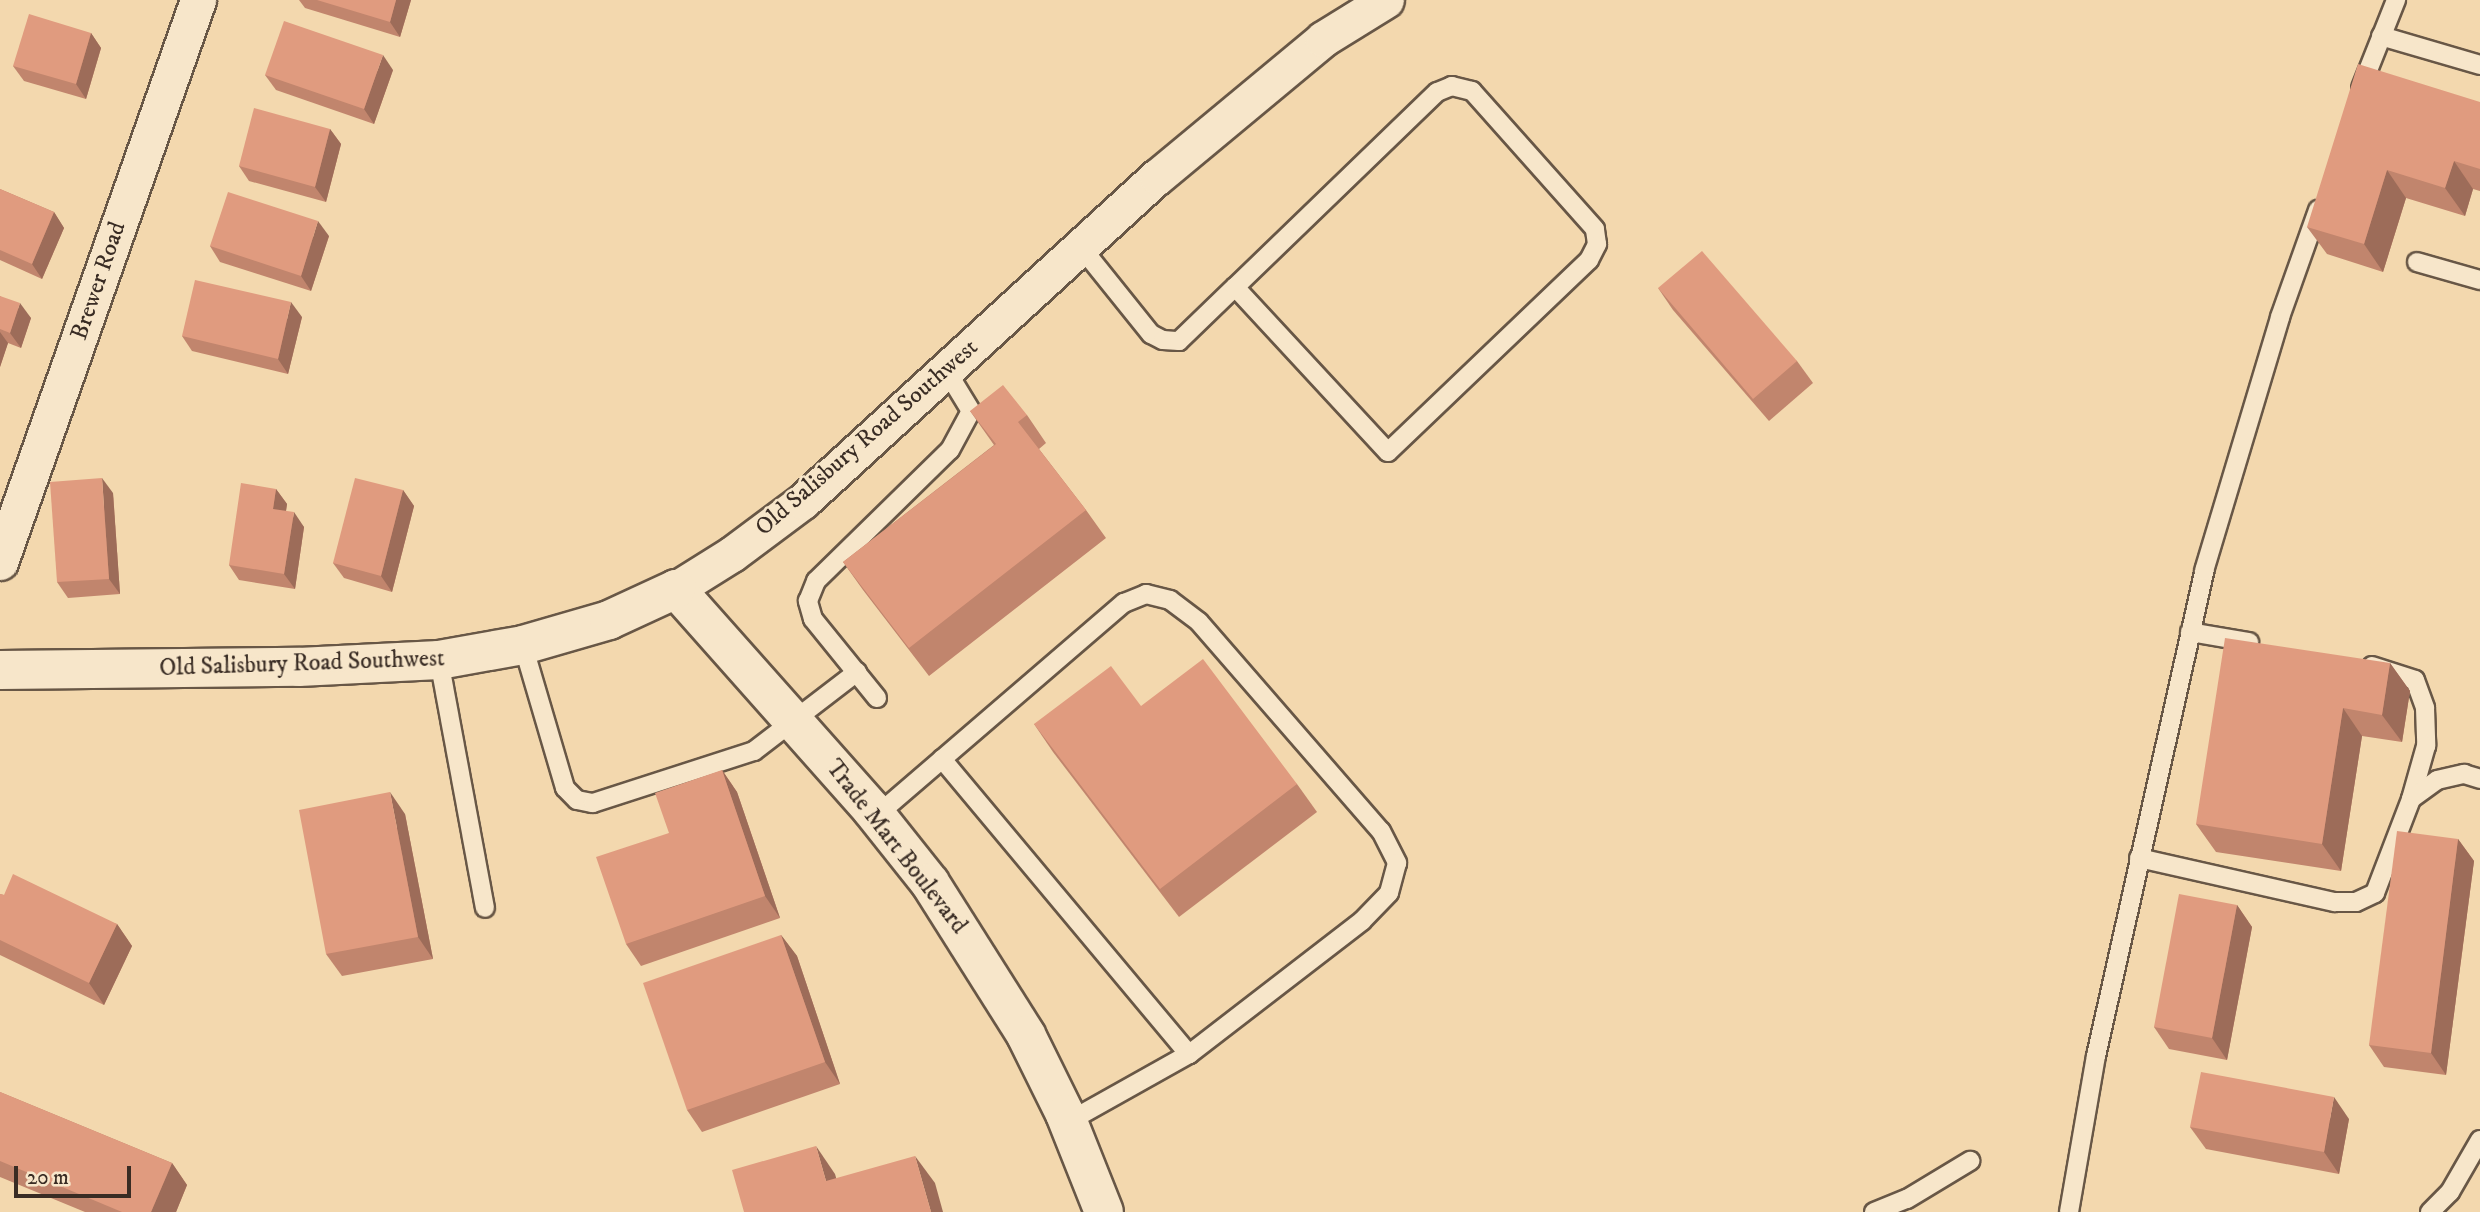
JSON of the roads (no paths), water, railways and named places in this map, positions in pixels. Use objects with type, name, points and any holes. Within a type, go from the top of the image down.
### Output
[{"type":"street","name":"Brewer Road","points":[[0,562],[198,0]]},
{"type":"street","name":"Old Salisbury Road Southwest","points":[[0,670],[299,667],[439,660],[523,645],[608,620],[676,589],[732,554],[803,501],[1081,247],[1323,39],[1386,0]]},
{"type":"street","name":"Trade Mart Boulevard","points":[[676,589],[876,816],[930,883],[979,954],[1026,1035],[1068,1122],[1104,1212]]},
{"type":"lane","points":[[2353,111],[2396,0]]},
{"type":"lane","points":[[2381,36],[2480,65]]},
{"type":"lane","points":[[1081,247],[1151,334],[1163,340],[1179,341],[1437,92],[1452,86],[1472,91],[1595,229],[1597,244],[1589,260],[1388,452],[1235,287]]},
{"type":"lane","points":[[2069,1212],[2096,1056],[2205,565],[2276,330],[2325,188]]},
{"type":"lane","points":[[2417,261],[2480,280]]},
{"type":"lane","points":[[877,698],[813,619],[808,601],[816,582],[937,467],[966,423],[971,411],[946,370]]},
{"type":"lane","points":[[876,816],[1124,603],[1146,594],[1170,600],[1199,622],[1381,831],[1397,863],[1389,893],[1362,921],[1189,1054],[1068,1122]]},
{"type":"lane","points":[[2190,632],[2265,645]]},
{"type":"lane","points":[[523,645],[565,788],[577,800],[593,803],[754,751],[857,672]]},
{"type":"lane","points":[[439,660],[485,908]]},
{"type":"lane","points":[[2139,858],[2334,902],[2356,902],[2375,893],[2411,799],[2426,747],[2425,708],[2415,680],[2355,663]]},
{"type":"lane","points":[[942,759],[1189,1054]]},
{"type":"lane","points":[[2411,799],[2437,780],[2464,774],[2480,779]]},
{"type":"lane","points":[[2430,1212],[2450,1192],[2480,1140]]},
{"type":"lane","points":[[1874,1212],[1907,1199],[1969,1161]]}]
